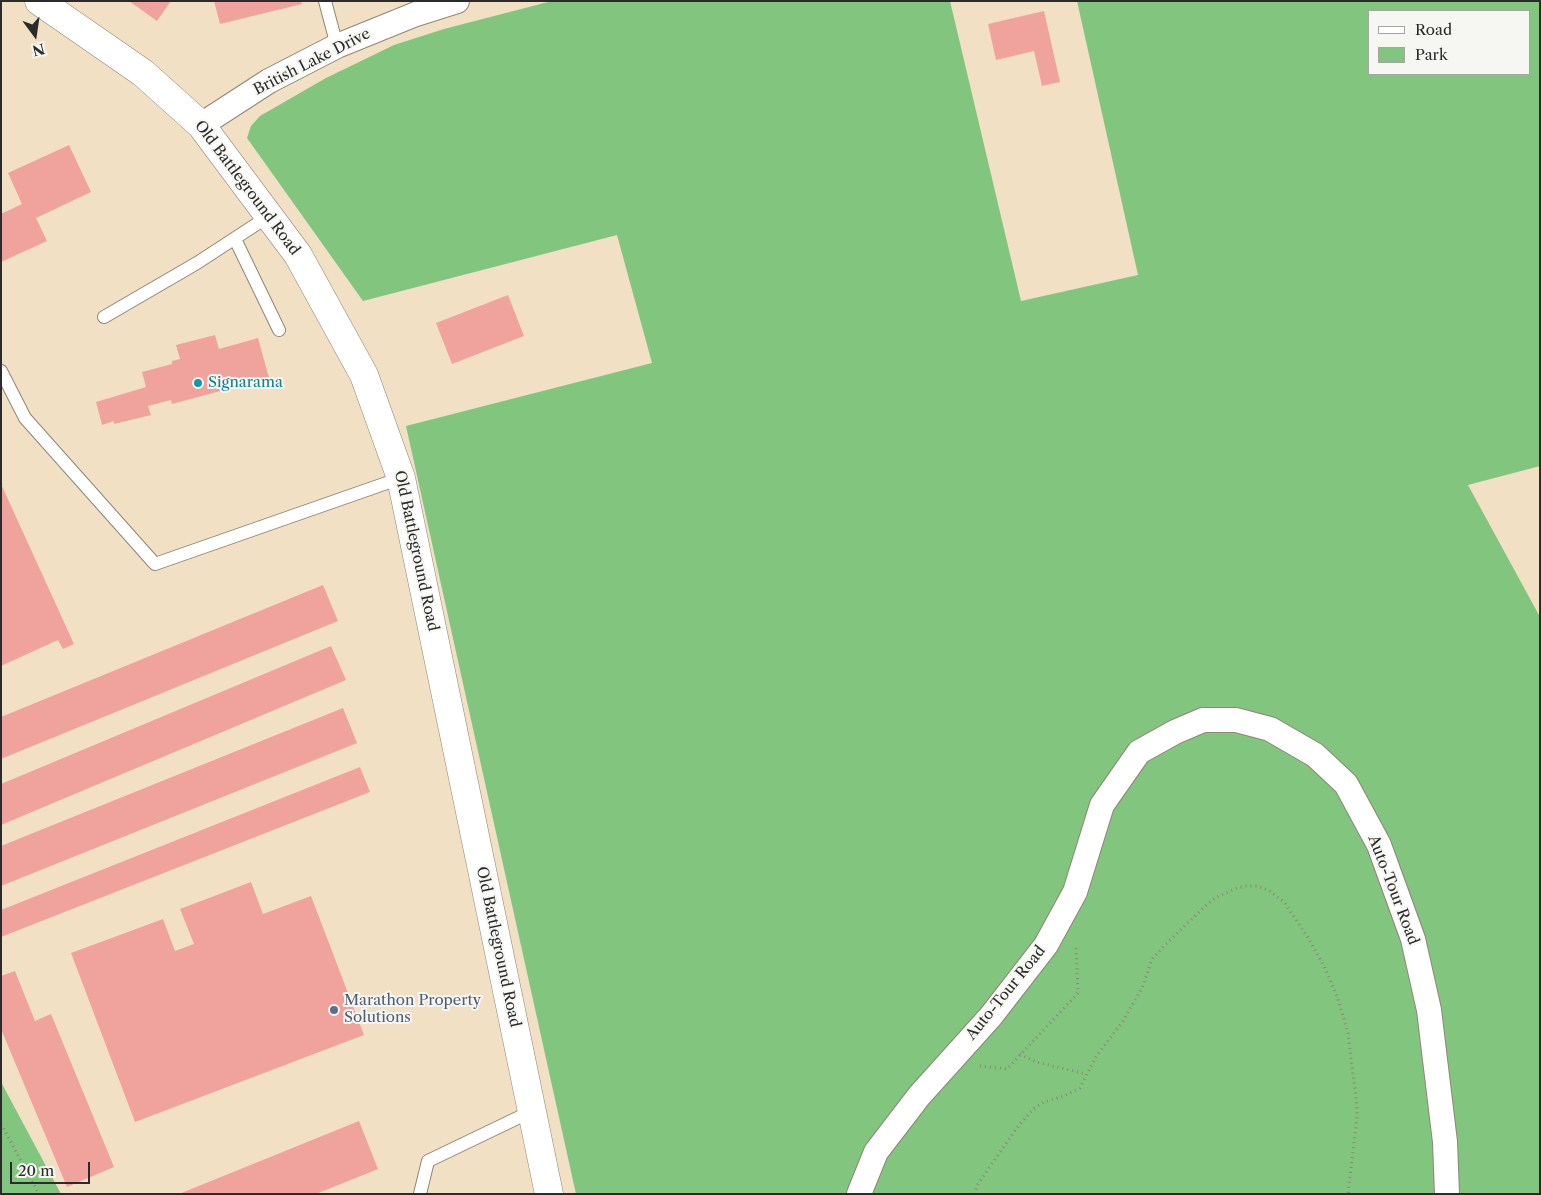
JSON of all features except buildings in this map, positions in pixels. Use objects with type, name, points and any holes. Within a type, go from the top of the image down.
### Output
[{"type":"street","name":"Old Battleground Road","points":[[39,1],[143,73],[201,125],[298,255],[364,375],[402,478],[549,1194]]},
{"type":"street","name":"British Lake Drive","points":[[201,125],[269,82],[337,46],[416,14],[457,1]]},
{"type":"street","name":"Auto-Tour Road","points":[[859,1194],[876,1152],[919,1096],[991,1016],[1046,944],[1075,892],[1102,805],[1139,752],[1175,732],[1203,720],[1236,720],[1270,729],[1315,755],[1346,784],[1379,845],[1413,939],[1430,1010],[1445,1142],[1447,1194]]},
{"type":"lane","points":[[325,1],[337,46]]},
{"type":"lane","points":[[104,317],[197,263],[269,216]]},
{"type":"lane","points":[[234,239],[279,330]]},
{"type":"lane","points":[[1,370],[25,418],[155,564],[402,478]]},
{"type":"lane","points":[[420,1194],[428,1161],[532,1111]]},
{"type":"path","points":[[974,1194],[978,1184],[1019,1125],[1033,1109],[1044,1102],[1064,1096],[1080,1088],[1095,1058],[1133,1005],[1143,986],[1152,959],[1182,927],[1215,898],[1246,886],[1257,886],[1268,890],[1284,902],[1324,966],[1337,996],[1345,1021],[1351,1056],[1357,1117],[1348,1194]]},
{"type":"path","points":[[948,1063],[1007,1069],[1078,994],[1076,942]]},
{"type":"path","points":[[1020,1054],[1036,1062],[1087,1074]]},
{"type":"path","points":[[1,1124],[39,1194]]},
{"type":"green space","points":[[552,1],[950,1],[1021,301],[1138,275],[1077,1],[1540,1],[1540,466],[1468,485],[1540,617],[1540,1194],[576,1194],[406,426],[652,363],[617,235],[363,301],[247,138],[251,126],[260,116],[326,78],[394,45],[444,29]]},
{"type":"green space","points":[[1,1082],[61,1194],[1,1194]]},
{"type":"place","name":"Signarama","points":[[198,383]]},
{"type":"place","name":"Marathon Property Solutions","points":[[334,1010]]}]
